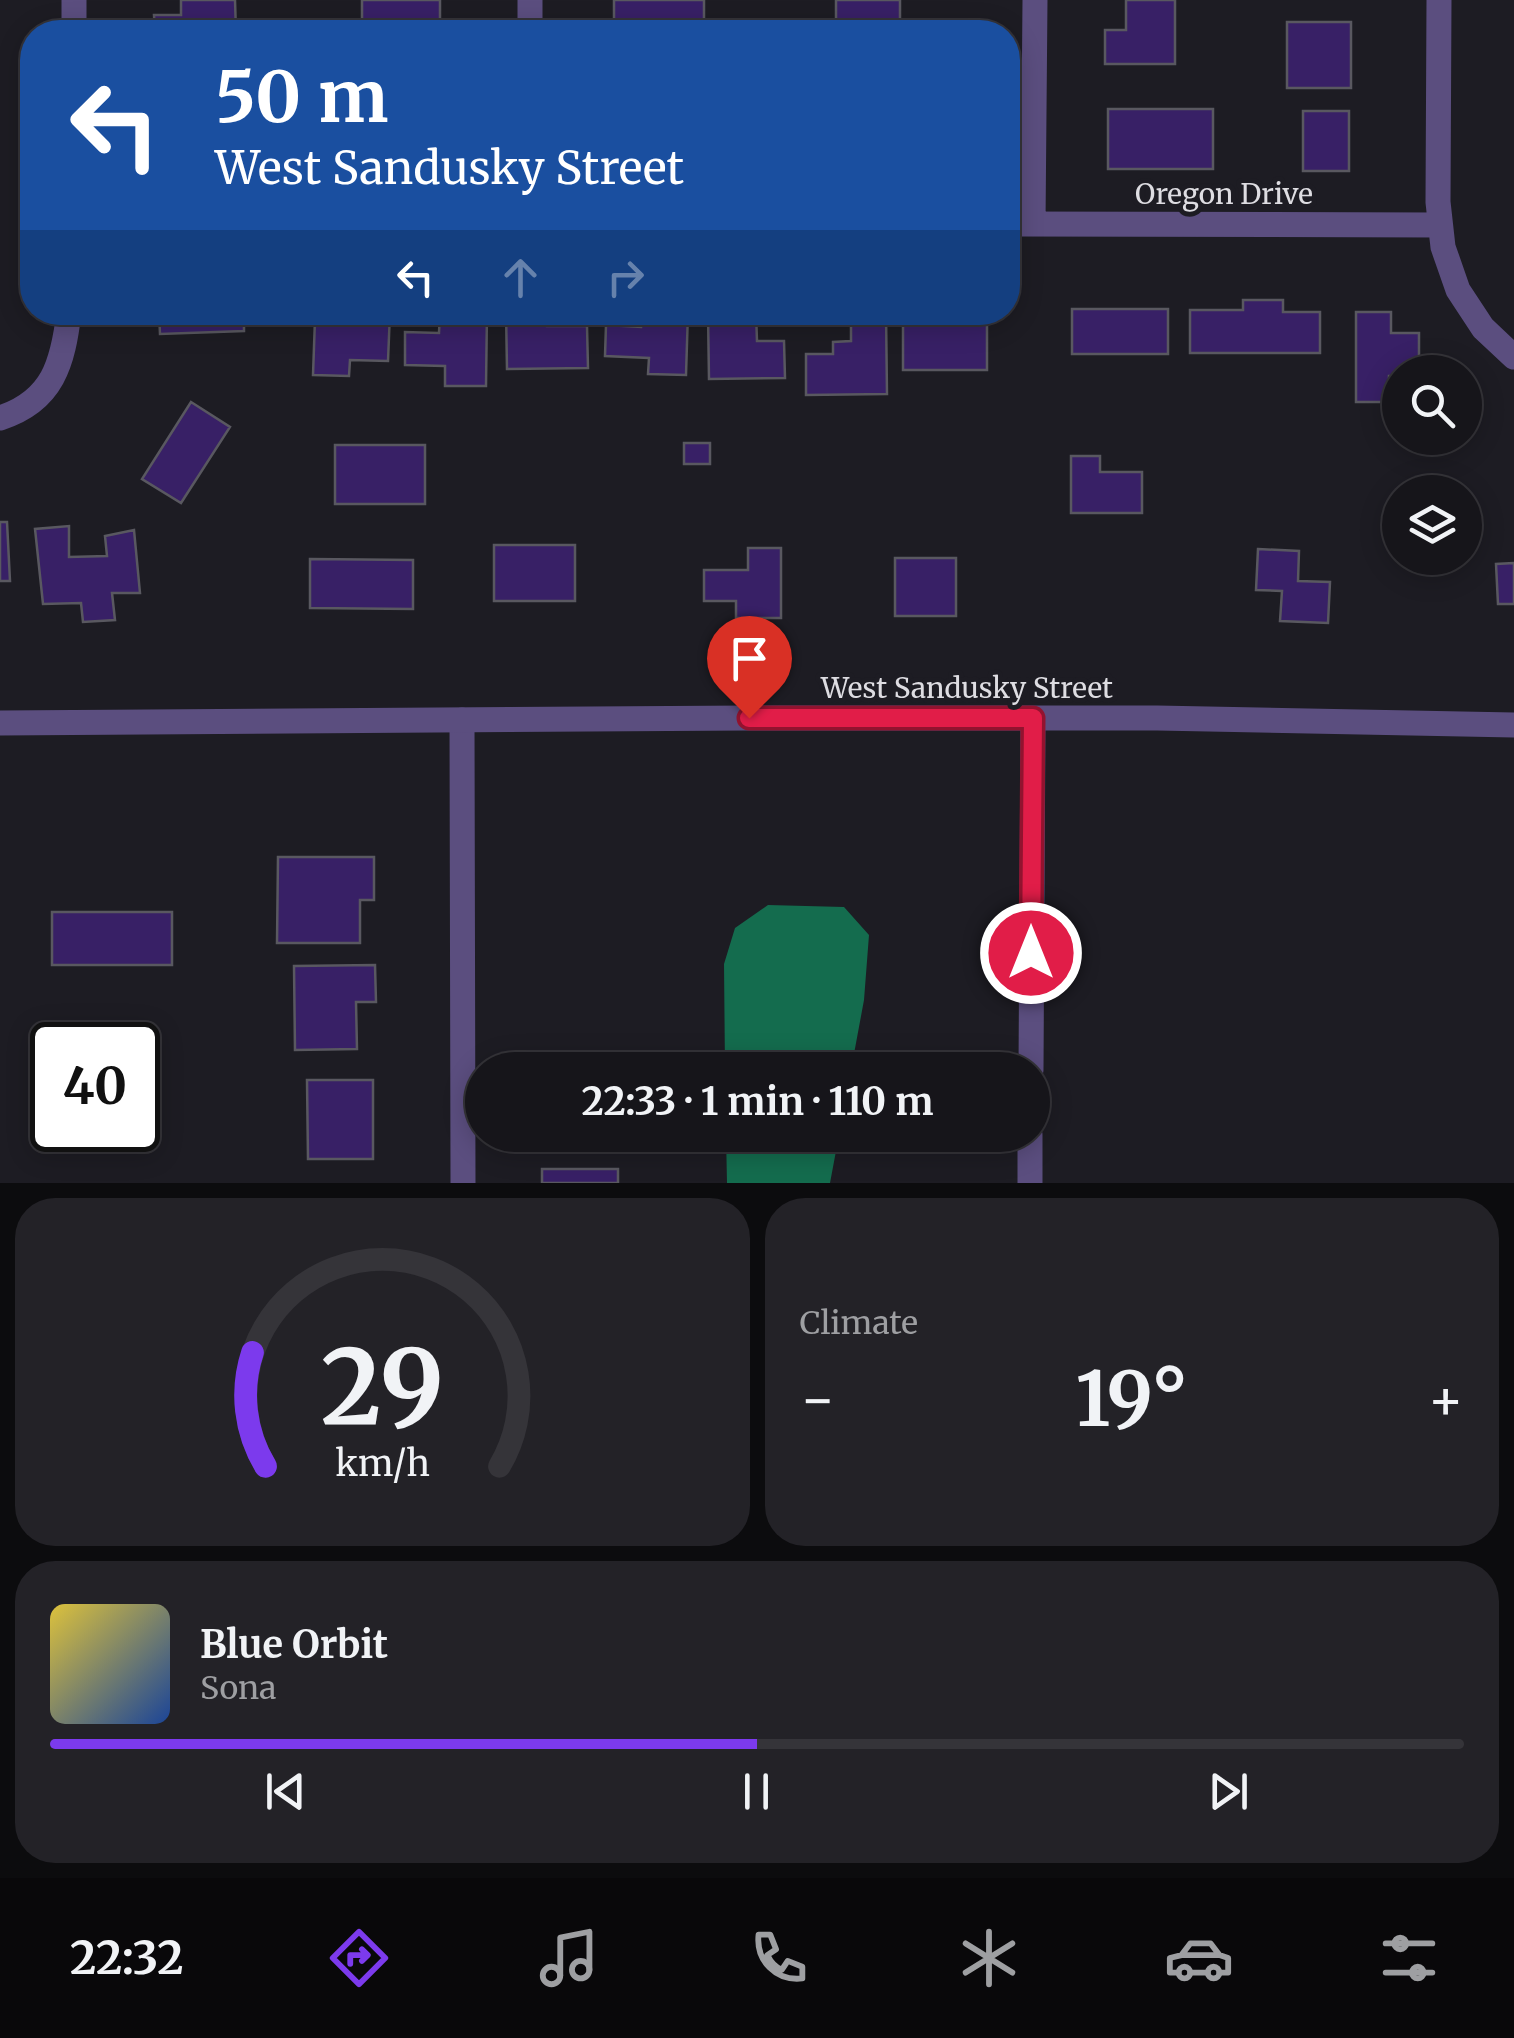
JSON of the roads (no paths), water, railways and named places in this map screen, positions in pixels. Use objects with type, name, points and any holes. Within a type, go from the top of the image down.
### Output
[{"type":"street","points":[[1020,224],[1035,0]]},
{"type":"street","points":[[1439,0],[1438,202],[1442,247],[1458,290],[1483,328],[1514,357]]},
{"type":"street","name":"Oregon Drive","points":[[1020,224],[1440,225]]},
{"type":"street","points":[[0,418],[24,409],[50,384],[64,351],[68,325]]},
{"type":"street","points":[[1031,1052],[1033,718]]},
{"type":"street","name":"West Sandusky Street","points":[[0,723],[1157,718],[1514,725]]},
{"type":"street","points":[[462,720],[463,1183]]},
{"type":"street","points":[[1030,1152],[1030,1183]]}]
